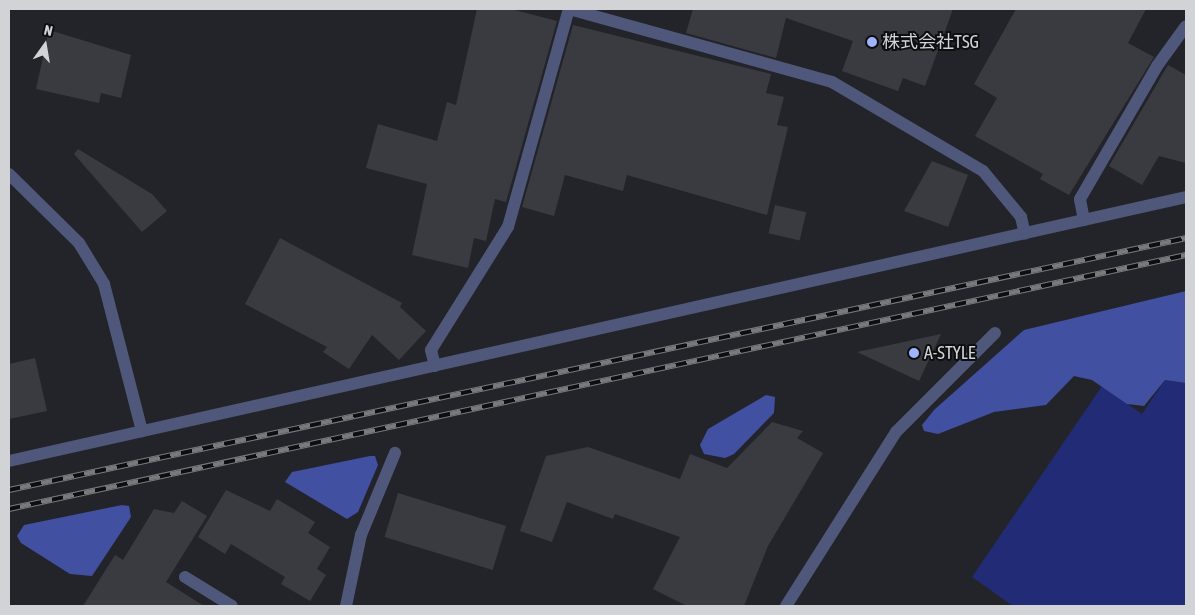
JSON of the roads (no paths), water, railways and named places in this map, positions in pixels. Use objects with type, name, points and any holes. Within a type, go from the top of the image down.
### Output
[{"type":"street","points":[[435,366],[432,350],[508,227],[569,9],[832,82],[983,171],[1021,217],[1025,234]]},
{"type":"street","points":[[1084,220],[1080,199],[1157,66],[1186,26]]},
{"type":"street","points":[[9,174],[79,243],[104,284],[142,431]]},
{"type":"street","points":[[9,461],[1186,197]]},
{"type":"street","points":[[786,606],[896,432],[995,333]]},
{"type":"street","points":[[346,606],[361,535],[395,453]]},
{"type":"street","points":[[185,577],[232,606]]},
{"type":"railway","points":[[9,490],[1186,238]]},
{"type":"railway","points":[[9,509],[1186,255]]},
{"type":"place","name":"株式会社TSG","points":[[872,42]]},
{"type":"place","name":"A-STYLE","points":[[914,353]]}]
